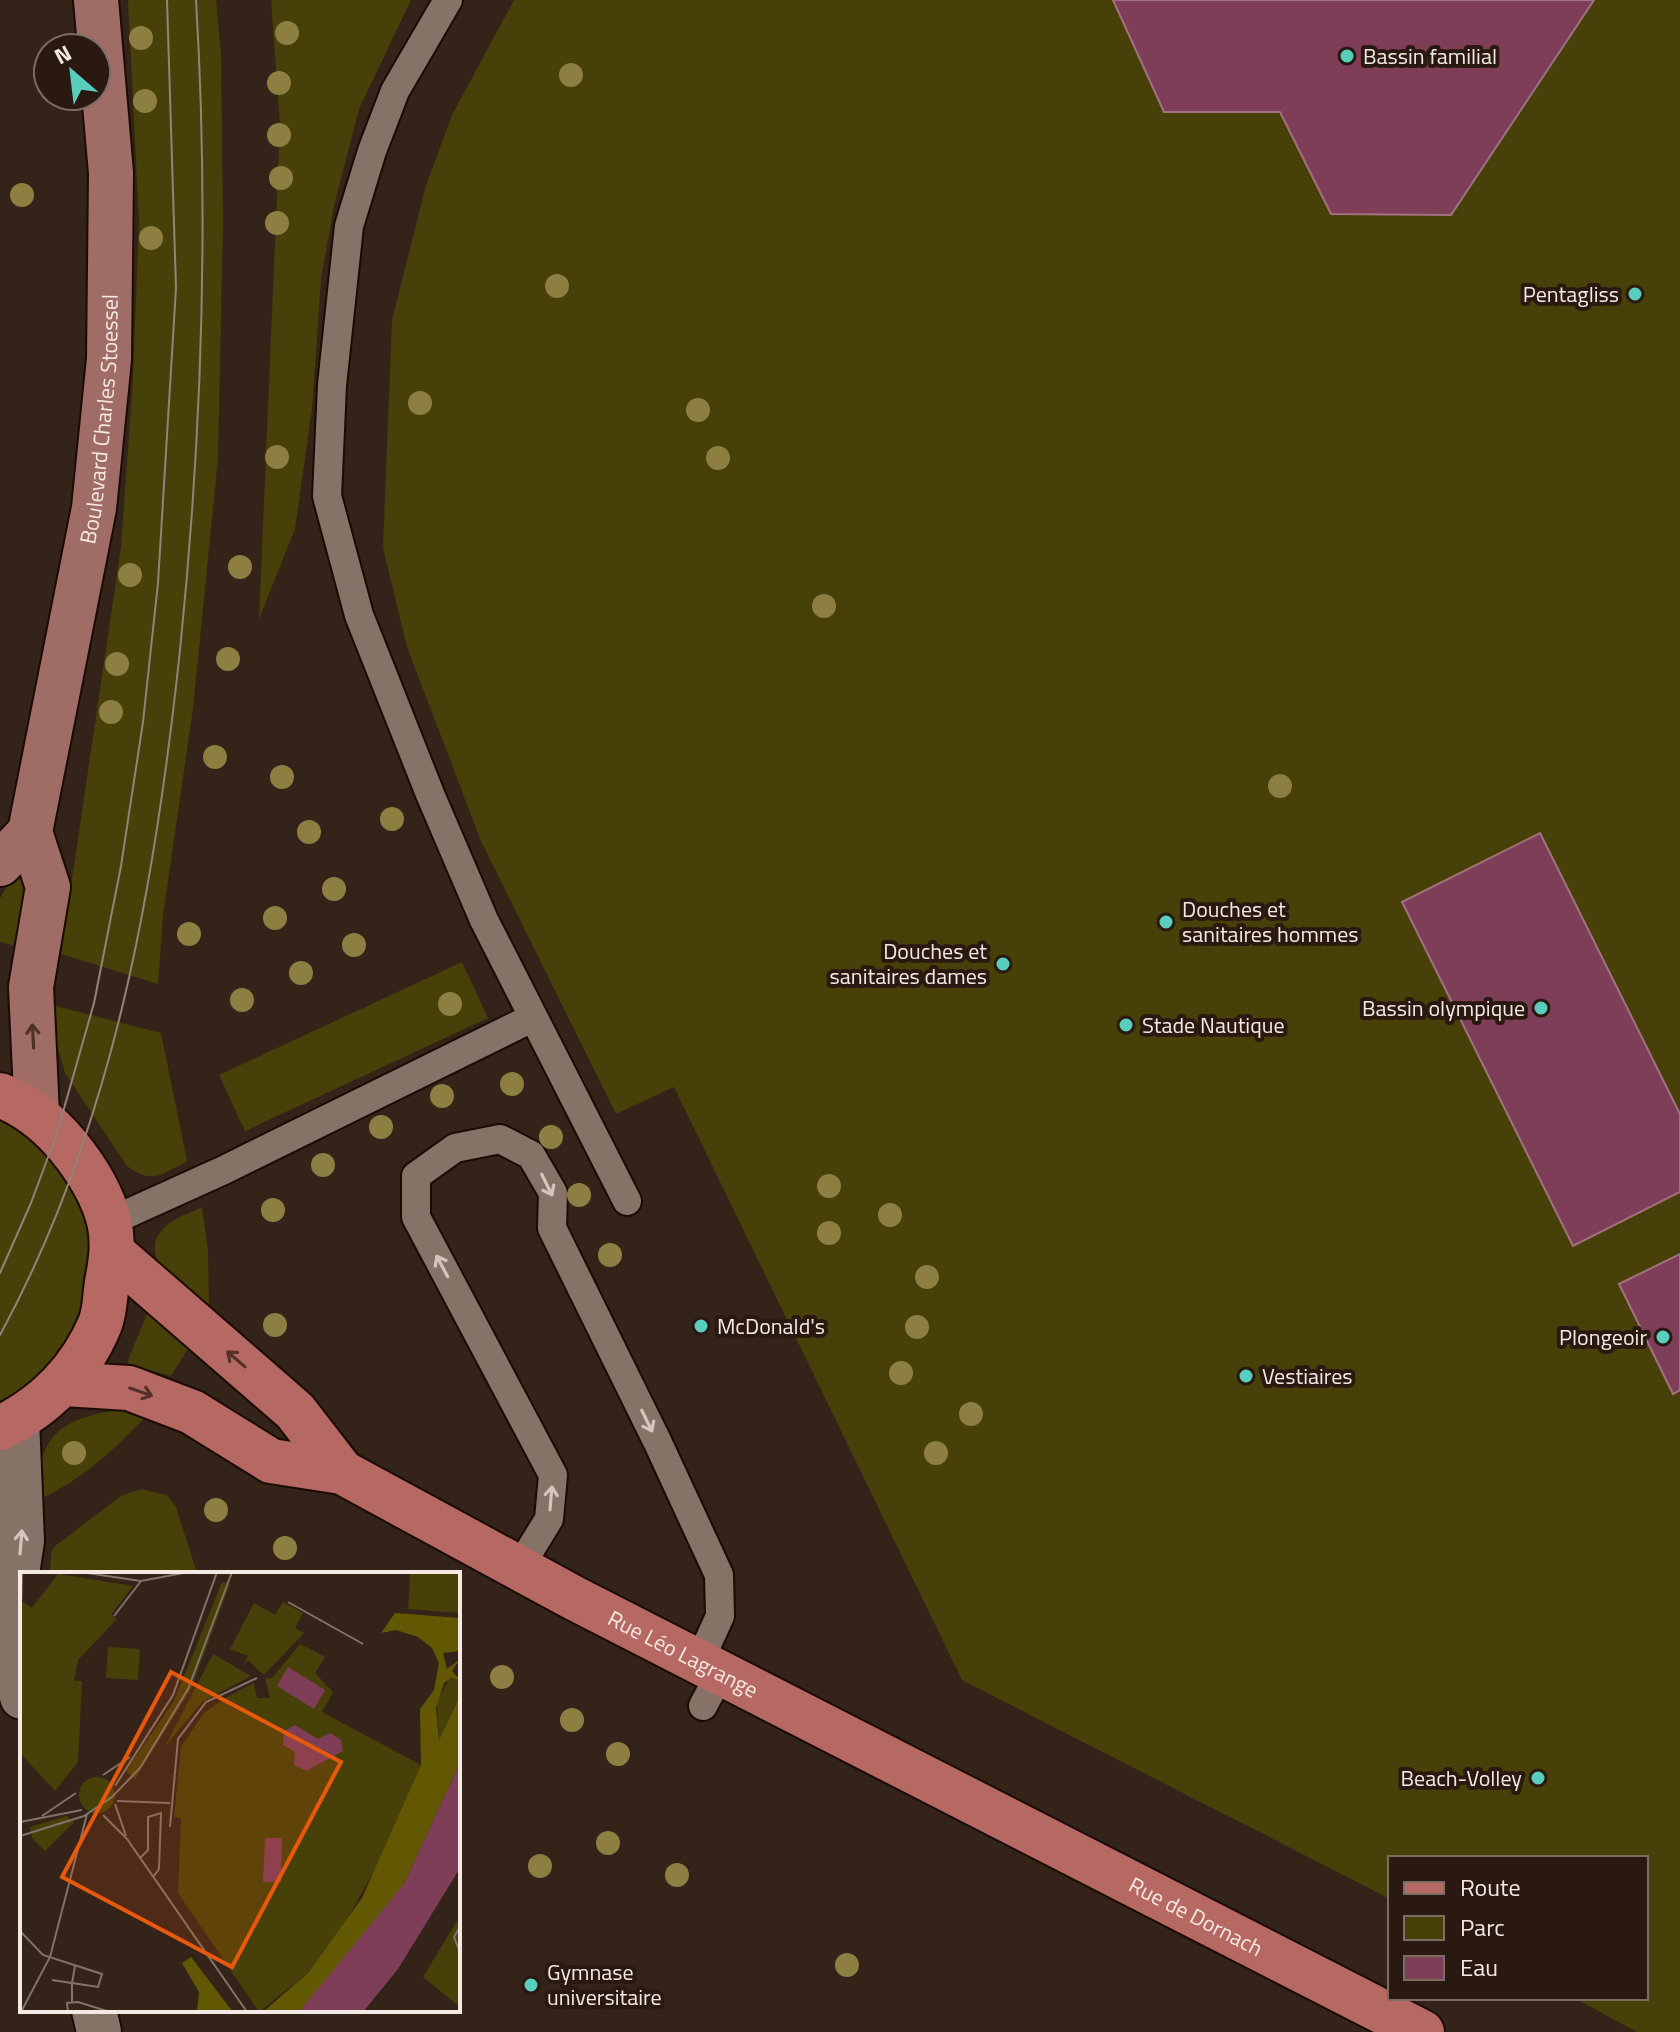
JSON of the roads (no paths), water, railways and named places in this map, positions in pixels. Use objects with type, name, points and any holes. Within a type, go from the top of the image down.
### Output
[{"type":"main road","name":"Boulevard Charles Stoessel","points":[[18,1105],[31,987],[48,887],[30,832],[94,508],[109,359],[111,173],[96,0]]},
{"type":"main road","points":[[0,864],[30,832]]},
{"type":"main road","points":[[8,1424],[64,1384],[101,1323],[110,1237],[97,1189],[78,1159],[57,1133],[18,1105]]},
{"type":"main road","points":[[110,1237],[295,1411],[342,1472]]},
{"type":"main road","points":[[64,1384],[129,1388],[192,1412],[271,1461],[342,1472]]},
{"type":"main road","name":"Rue Léo Lagrange","points":[[342,1472],[519,1568],[708,1680],[970,1800]]},
{"type":"main road","name":"Rue de Dornach","points":[[970,1800],[1422,2032]]},
{"type":"street","points":[[8,1424],[22,1541],[5,1606],[20,1686]]},
{"type":"street","points":[[94,2012],[99,2032]]},
{"type":"lane","points":[[448,0],[395,91],[372,151],[349,226],[332,385],[327,496],[359,615],[478,906],[627,1201]]},
{"type":"lane","points":[[110,1237],[224,1170],[532,1018]]},
{"type":"lane","points":[[519,1568],[549,1519],[553,1475],[416,1217],[416,1176],[455,1148],[500,1139],[531,1155],[553,1193],[552,1228],[719,1575],[720,1616],[708,1680]]},
{"type":"water","name":"Bassin familial","points":[[1113,0],[1594,0],[1451,215],[1331,214],[1280,112],[1164,112]]},
{"type":"water","name":"Bassin olympique","points":[[1540,833],[1680,1114],[1680,1192],[1573,1246],[1402,902]]},
{"type":"water","name":"Plongeoir","points":[[1680,1254],[1680,1390],[1673,1394],[1619,1284]]},
{"type":"tram line","points":[[0,1273],[57,1133],[94,1003],[121,866],[143,722],[158,583],[176,288],[167,0]]},
{"type":"tram line","points":[[0,1335],[39,1255],[73,1173],[100,1088],[142,915],[170,739],[188,569],[201,325],[202,162],[196,0]]},
{"type":"place","name":"Bassin familial","points":[[1347,56]]},
{"type":"place","name":"Pentagliss","points":[[1635,294]]},
{"type":"place","name":"Douches et sanitaires hommes","points":[[1166,922]]},
{"type":"place","name":"Douches et sanitaires dames","points":[[1003,964]]},
{"type":"place","name":"Bassin olympique","points":[[1541,1008]]},
{"type":"place","name":"Stade Nautique","points":[[1126,1025]]},
{"type":"place","name":"McDonald's","points":[[701,1326]]},
{"type":"place","name":"Plongeoir","points":[[1663,1337]]},
{"type":"place","name":"Vestiaires","points":[[1246,1376]]},
{"type":"place","name":"Beach-Volley","points":[[1538,1778]]},
{"type":"place","name":"Gymnase universitaire","points":[[531,1985]]}]
